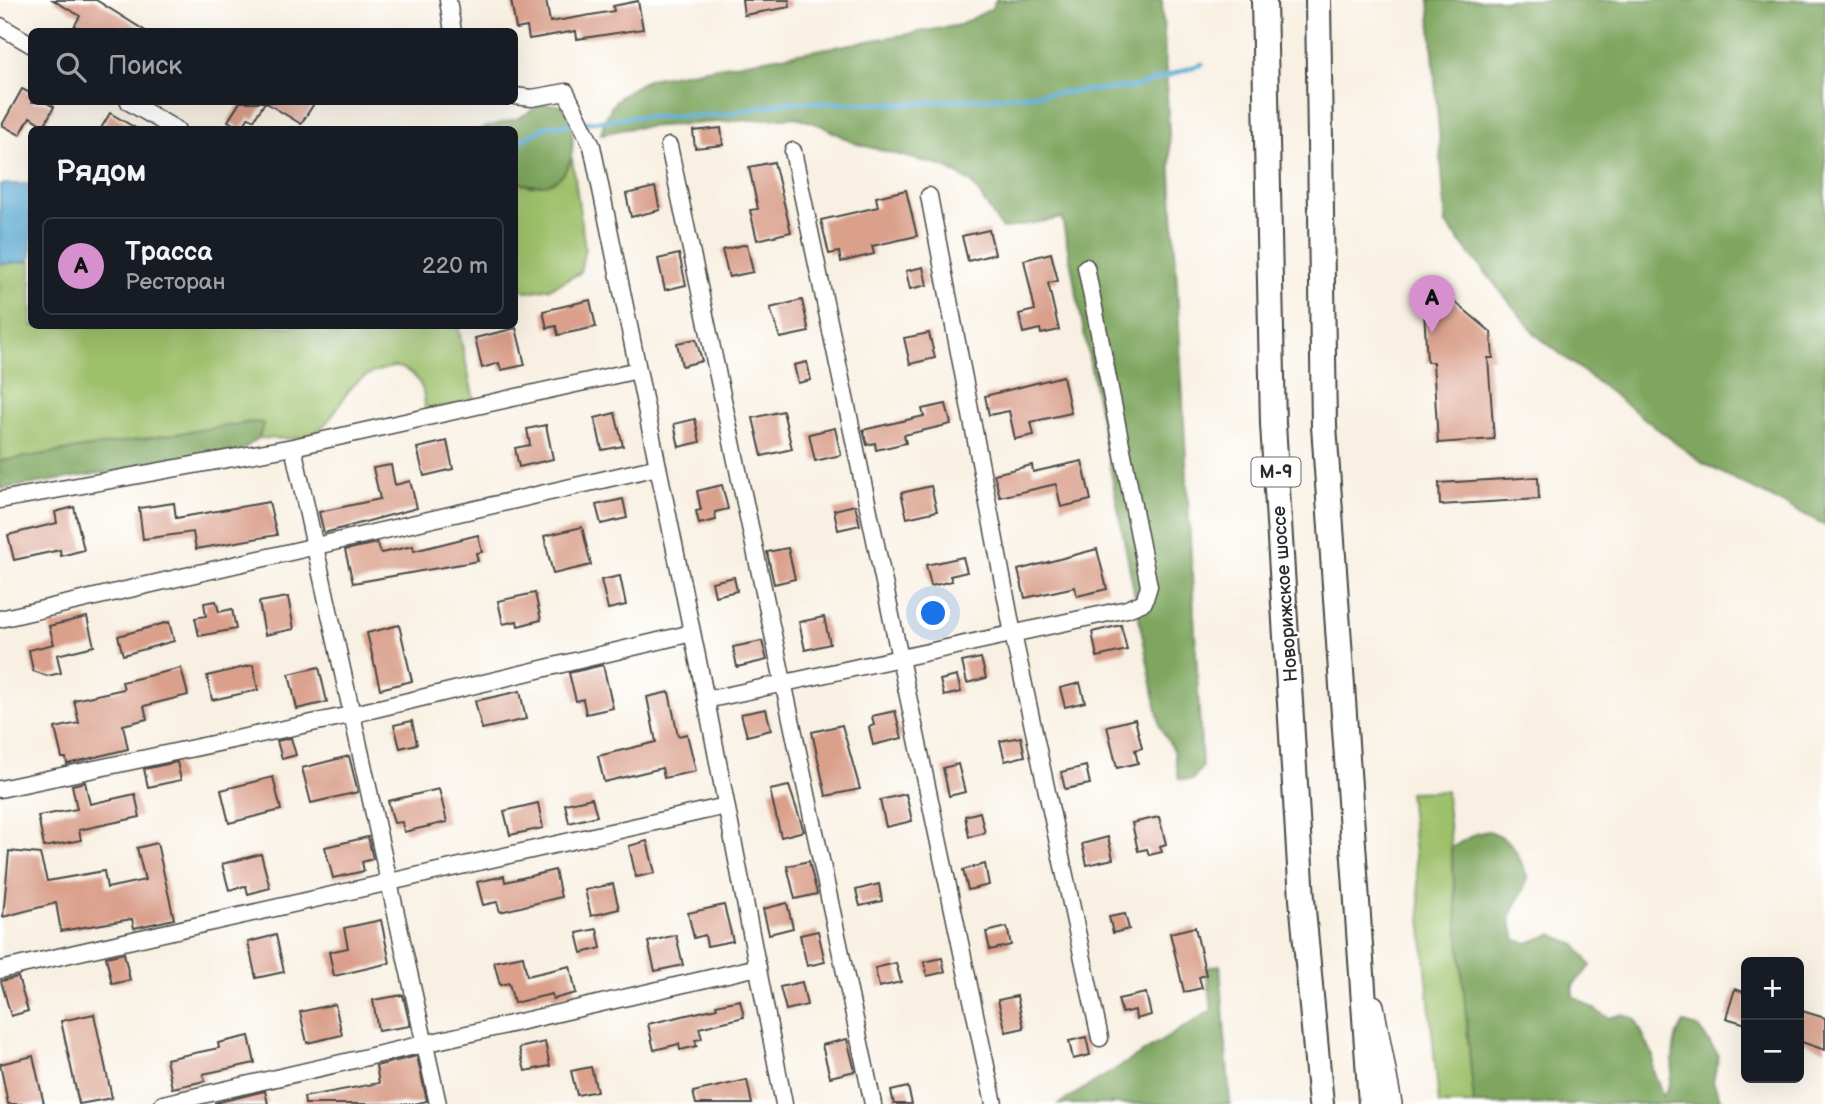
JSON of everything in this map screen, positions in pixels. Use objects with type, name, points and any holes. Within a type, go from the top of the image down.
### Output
[{"type":"highway","name":"Новорижское шоссе","points":[[1264,0],[1273,424],[1303,899],[1321,1104]]},
{"type":"highway","name":"М-9","points":[[1318,0],[1324,426],[1371,1104]]},
{"type":"main road","name":"М-9","points":[[1360,930],[1391,1104]]},
{"type":"street","points":[[448,0],[452,28]]},
{"type":"street","points":[[0,26],[28,43]]},
{"type":"street","points":[[518,96],[566,92],[592,146],[706,700],[785,1104]]},
{"type":"street","points":[[134,105],[170,126]]},
{"type":"street","points":[[669,146],[873,1104]]},
{"type":"street","points":[[793,151],[995,1104]]},
{"type":"street","points":[[929,196],[1013,634],[1100,1038]]},
{"type":"street","points":[[706,700],[1127,609],[1144,602],[1149,586],[1086,267]]},
{"type":"street","points":[[0,500],[293,447],[638,370]]},
{"type":"street","points":[[293,447],[387,884],[438,1104]]},
{"type":"street","points":[[0,619],[657,467]]},
{"type":"street","points":[[0,789],[350,715],[692,633]]},
{"type":"street","points":[[0,970],[726,806]]},
{"type":"street","points":[[163,1104],[758,967]]},
{"type":"green space","points":[[996,0],[1162,0],[1202,767],[1192,780],[1179,779],[1174,751],[1160,726],[1062,218],[1002,229],[972,183],[945,167],[854,143],[820,125],[795,117],[631,128],[601,134],[608,113],[617,100],[649,79],[960,25],[991,9]]},
{"type":"green space","points":[[1429,0],[1825,0],[1825,525],[1702,463],[1536,335],[1446,224]]},
{"type":"green space","points":[[542,104],[559,105],[567,110],[573,142],[566,169],[559,178],[548,184],[533,185],[518,182],[518,126],[491,126],[519,118]]},
{"type":"green space","points":[[572,158],[585,248],[580,273],[551,288],[527,292],[518,286],[518,182],[532,187],[569,166]]},
{"type":"green space","points":[[28,261],[28,329],[459,329],[474,400],[425,412],[424,394],[417,379],[403,369],[391,367],[367,375],[349,391],[322,427],[300,438],[259,438],[263,423],[252,422],[0,461],[0,264]]},
{"type":"green space","points":[[252,422],[263,423],[259,438],[240,451],[0,489],[0,461]]},
{"type":"green space","points":[[1446,791],[1474,1104],[1439,1104],[1409,792]]},
{"type":"green space","points":[[1488,831],[1504,838],[1514,849],[1528,879],[1510,918],[1515,940],[1527,943],[1552,934],[1576,945],[1591,966],[1573,985],[1573,996],[1609,1018],[1623,1014],[1635,1019],[1653,1055],[1653,1070],[1663,1096],[1671,1077],[1679,1031],[1684,1023],[1698,1027],[1719,1056],[1713,1081],[1722,1104],[1474,1104],[1451,848],[1475,834]]},
{"type":"green space","points":[[1220,965],[1230,1104],[1059,1104],[1212,1010],[1206,968]]},
{"type":"water","points":[[0,184],[28,184],[28,261],[0,264]]},
{"type":"building","points":[[53,0],[96,0],[141,28],[73,28],[80,16]]},
{"type":"building","points":[[511,0],[546,0],[550,22],[614,11],[613,6],[638,1],[643,29],[577,39],[576,31],[529,39],[527,27],[516,28]]},
{"type":"building","points":[[742,0],[789,0],[790,7],[744,15]]},
{"type":"building","points":[[22,89],[28,92],[28,105],[54,107],[44,126],[30,117],[20,135],[2,125]]},
{"type":"building","points":[[238,105],[263,105],[254,120],[249,117],[243,126],[236,126],[228,121]]},
{"type":"building","points":[[270,105],[313,105],[301,124]]},
{"type":"building","points":[[110,113],[132,126],[102,126]]},
{"type":"building","points":[[721,128],[723,145],[695,148],[693,131]]},
{"type":"building","points":[[774,162],[791,232],[757,240],[750,210],[758,209],[749,167]]},
{"type":"building","points":[[655,187],[660,210],[631,217],[626,194]]},
{"type":"building","points":[[906,190],[917,236],[872,246],[874,254],[841,262],[839,252],[829,254],[821,220],[878,207],[876,197]]},
{"type":"building","points":[[989,230],[995,254],[968,261],[962,236]]},
{"type":"building","points":[[747,244],[753,272],[729,277],[722,250]]},
{"type":"building","points":[[1051,253],[1058,281],[1048,283],[1059,330],[1041,334],[1040,329],[1023,333],[1019,314],[1035,310],[1024,260]]},
{"type":"building","points":[[679,254],[686,285],[665,290],[658,259]]},
{"type":"building","points":[[923,267],[927,285],[910,289],[906,271]]},
{"type":"building","points":[[1443,292],[1491,332],[1493,358],[1488,358],[1494,439],[1438,443],[1433,362],[1427,362],[1423,293]]},
{"type":"building","points":[[590,300],[596,327],[558,335],[556,326],[547,328],[543,311]]},
{"type":"building","points":[[802,300],[809,332],[780,338],[770,308]]},
{"type":"building","points":[[516,329],[525,365],[501,370],[499,363],[482,368],[475,338]]},
{"type":"building","points":[[929,333],[935,358],[910,364],[904,338]]},
{"type":"building","points":[[696,339],[702,361],[682,366],[677,343]]},
{"type":"building","points":[[807,362],[811,380],[798,383],[794,365]]},
{"type":"building","points":[[1063,376],[1071,413],[1031,422],[1034,435],[1015,439],[1009,411],[989,415],[985,396]]},
{"type":"building","points":[[946,404],[951,424],[904,435],[906,443],[876,450],[875,443],[867,445],[863,430],[924,416],[922,409]]},
{"type":"building","points":[[783,411],[792,449],[762,456],[753,418]]},
{"type":"building","points":[[615,413],[623,446],[602,450],[595,418]]},
{"type":"building","points":[[695,419],[700,442],[679,447],[674,424]]},
{"type":"building","points":[[546,425],[553,459],[519,467],[515,448],[530,445],[527,429]]},
{"type":"building","points":[[835,428],[841,455],[815,461],[809,434]]},
{"type":"building","points":[[447,441],[453,469],[424,476],[417,448]]},
{"type":"building","points":[[1082,461],[1091,500],[1061,507],[1056,484],[1000,497],[994,474],[1032,465],[1033,472]]},
{"type":"building","points":[[391,465],[395,485],[410,481],[417,508],[324,533],[319,512],[380,499],[373,468]]},
{"type":"building","points":[[1538,477],[1539,499],[1440,505],[1439,483]]},
{"type":"building","points":[[722,485],[728,509],[715,512],[716,520],[699,524],[696,511],[701,510],[697,491]]},
{"type":"building","points":[[931,486],[937,511],[907,518],[901,493]]},
{"type":"building","points":[[623,499],[627,518],[601,524],[596,505]]},
{"type":"building","points":[[269,502],[277,535],[196,549],[193,532],[143,539],[139,508],[174,503],[176,518]]},
{"type":"building","points":[[855,505],[860,525],[838,530],[834,510]]},
{"type":"building","points":[[74,507],[84,550],[61,556],[60,550],[14,560],[8,535],[57,523],[55,512]]},
{"type":"building","points":[[582,527],[591,565],[553,574],[544,536]]},
{"type":"building","points":[[478,535],[482,552],[476,553],[478,561],[353,583],[345,550],[377,543],[381,553],[413,546],[414,551]]},
{"type":"building","points":[[788,548],[795,579],[774,584],[767,552]]},
{"type":"building","points":[[1097,549],[1107,589],[1077,596],[1075,587],[1025,598],[1018,570]]},
{"type":"building","points":[[963,557],[967,572],[950,576],[952,581],[931,586],[926,565]]},
{"type":"building","points":[[620,576],[626,605],[608,609],[601,580]]},
{"type":"building","points":[[734,577],[737,591],[715,596],[712,582]]},
{"type":"building","points":[[535,593],[541,620],[518,626],[517,621],[503,624],[498,601]]},
{"type":"building","points":[[288,597],[294,629],[265,635],[259,602]]},
{"type":"building","points":[[216,601],[219,612],[232,609],[236,629],[199,636],[195,618],[206,616],[204,603]]},
{"type":"building","points":[[87,617],[94,646],[57,655],[61,673],[47,676],[33,671],[29,650],[54,644],[49,626]]},
{"type":"building","points":[[824,617],[830,644],[805,650],[799,622]]},
{"type":"building","points":[[169,622],[174,641],[123,655],[118,636]]},
{"type":"building","points":[[399,625],[412,681],[380,689],[367,633]]},
{"type":"building","points":[[1121,625],[1127,650],[1097,657],[1092,632]]},
{"type":"building","points":[[762,641],[767,660],[737,667],[733,647]]},
{"type":"building","points":[[981,658],[986,678],[967,683],[962,662]]},
{"type":"building","points":[[253,665],[258,690],[212,700],[207,676]]},
{"type":"building","points":[[603,665],[613,708],[586,714],[583,699],[576,701],[569,673]]},
{"type":"building","points":[[319,667],[327,702],[297,709],[289,674]]},
{"type":"building","points":[[181,668],[188,695],[144,706],[147,719],[123,725],[128,749],[67,764],[66,758],[62,758],[55,728],[79,723],[74,700],[124,689],[122,682]]},
{"type":"building","points":[[957,676],[961,692],[944,696],[940,680]]},
{"type":"building","points":[[1080,683],[1085,702],[1065,707],[1060,688]]},
{"type":"building","points":[[520,691],[526,719],[482,729],[475,701]]},
{"type":"building","points":[[669,692],[678,736],[687,734],[696,771],[664,778],[662,768],[604,782],[598,756],[656,742],[647,697]]},
{"type":"building","points":[[766,709],[771,730],[747,736],[741,714]]},
{"type":"building","points":[[895,711],[902,738],[873,745],[869,727],[874,725],[872,716]]},
{"type":"building","points":[[1135,719],[1142,748],[1135,750],[1138,763],[1117,768],[1107,726]]},
{"type":"building","points":[[412,721],[417,744],[400,748],[394,725]]},
{"type":"building","points":[[842,725],[860,789],[826,796],[812,732]]},
{"type":"building","points":[[1021,737],[1025,756],[1005,761],[1000,741]]},
{"type":"building","points":[[291,738],[296,755],[282,759],[277,741]]},
{"type":"building","points":[[349,756],[358,792],[311,803],[302,768]]},
{"type":"building","points":[[177,762],[181,780],[148,787],[144,769]]},
{"type":"building","points":[[958,764],[965,792],[949,796],[943,768]]},
{"type":"building","points":[[1086,766],[1090,784],[1065,789],[1061,772]]},
{"type":"building","points":[[273,777],[281,810],[229,823],[221,790]]},
{"type":"building","points":[[85,782],[90,804],[135,794],[140,817],[79,830],[81,840],[44,847],[38,816],[77,809],[72,785]]},
{"type":"building","points":[[789,786],[804,831],[781,837],[770,790]]},
{"type":"building","points":[[439,789],[447,822],[404,832],[402,822],[394,823],[388,801]]},
{"type":"building","points":[[906,794],[912,821],[886,827],[880,800]]},
{"type":"building","points":[[592,798],[597,816],[569,823],[565,804]]},
{"type":"building","points":[[538,803],[543,828],[510,835],[504,811]]},
{"type":"building","points":[[980,812],[985,833],[969,837],[965,816]]},
{"type":"building","points":[[1159,817],[1166,844],[1160,846],[1162,852],[1149,855],[1147,849],[1138,851],[1132,823]]},
{"type":"building","points":[[368,837],[373,859],[362,862],[364,871],[333,878],[325,847]]},
{"type":"building","points":[[1108,837],[1113,859],[1087,865],[1082,844]]},
{"type":"building","points":[[647,841],[655,873],[636,877],[629,846]]},
{"type":"building","points":[[157,843],[174,919],[134,928],[132,919],[61,931],[56,903],[3,917],[9,851],[40,854],[47,881],[104,871],[107,888],[145,880],[137,848]]},
{"type":"building","points":[[261,854],[270,888],[248,894],[246,886],[229,890],[222,864]]},
{"type":"building","points":[[809,861],[817,894],[795,899],[787,866]]},
{"type":"building","points":[[985,864],[989,885],[968,890],[963,870]]},
{"type":"building","points":[[555,870],[561,897],[500,912],[497,902],[483,905],[477,882],[504,876],[505,882]]},
{"type":"building","points":[[613,884],[619,909],[591,916],[585,890]]},
{"type":"building","points":[[879,884],[882,901],[860,906],[856,890]]},
{"type":"building","points":[[787,903],[793,928],[769,934],[763,909]]},
{"type":"building","points":[[724,905],[733,941],[707,946],[705,935],[694,938],[688,913]]},
{"type":"building","points":[[1125,914],[1129,929],[1113,933],[1109,917]]},
{"type":"building","points":[[381,920],[390,963],[334,976],[329,952],[348,948],[344,928]]},
{"type":"building","points":[[1007,927],[1011,945],[990,950],[986,932]]},
{"type":"building","points":[[1195,927],[1206,975],[1199,977],[1202,988],[1184,992],[1170,933]]},
{"type":"building","points":[[597,929],[601,948],[582,953],[577,933]]},
{"type":"building","points":[[818,931],[825,962],[807,966],[800,935]]},
{"type":"building","points":[[276,935],[284,972],[256,978],[248,942]]},
{"type":"building","points":[[676,935],[683,965],[655,971],[648,942]]},
{"type":"building","points":[[124,953],[130,980],[112,984],[106,957]]},
{"type":"building","points":[[523,956],[527,976],[570,966],[576,993],[553,999],[552,994],[514,1003],[509,983],[500,985],[494,962]]},
{"type":"building","points":[[942,958],[945,972],[927,976],[924,962]]},
{"type":"building","points":[[896,963],[901,982],[879,987],[875,968]]},
{"type":"building","points":[[18,977],[28,1011],[11,1016],[1,981]]},
{"type":"building","points":[[802,982],[807,1005],[786,1010],[780,987]]},
{"type":"building","points":[[1735,989],[1741,991],[1741,1022],[1726,1018]]},
{"type":"building","points":[[1146,993],[1151,1015],[1136,1019],[1135,1010],[1122,1013],[1118,999]]},
{"type":"building","points":[[403,995],[410,1026],[378,1031],[373,1000]]},
{"type":"building","points":[[1017,996],[1024,1028],[1006,1032],[998,1000]]},
{"type":"building","points":[[740,1000],[744,1017],[699,1028],[702,1039],[695,1040],[697,1046],[680,1050],[679,1044],[654,1050],[648,1024]]},
{"type":"building","points":[[335,1004],[342,1035],[307,1043],[300,1012]]},
{"type":"building","points":[[1804,1012],[1825,1018],[1825,1050],[1804,1043]]},
{"type":"building","points":[[94,1014],[112,1098],[79,1104],[61,1021]]},
{"type":"building","points":[[249,1036],[255,1063],[203,1074],[205,1081],[172,1088],[166,1059],[219,1048],[218,1043]]},
{"type":"building","points":[[1086,1037],[1090,1055],[1073,1059],[1069,1041]]},
{"type":"building","points":[[847,1039],[855,1071],[830,1077],[822,1045]]},
{"type":"building","points":[[545,1042],[550,1066],[525,1071],[519,1048]]},
{"type":"building","points":[[33,1056],[44,1104],[8,1104],[0,1064]]},
{"type":"building","points":[[417,1056],[427,1101],[414,1104],[305,1104],[304,1097],[379,1083],[376,1066]]},
{"type":"building","points":[[591,1067],[597,1091],[577,1095],[571,1071]]},
{"type":"building","points":[[747,1080],[752,1104],[696,1104],[693,1092]]},
{"type":"building","points":[[908,1087],[912,1104],[894,1104],[891,1091]]},
{"type":"building","points":[[265,1091],[268,1104],[215,1104],[215,1103]]},
{"type":"waterway","points":[[518,143],[545,127],[635,117],[722,115],[786,102],[904,104],[1135,87],[1202,64]]},
{"type":"place","name":"Трасса","points":[[1432,333]]}]
